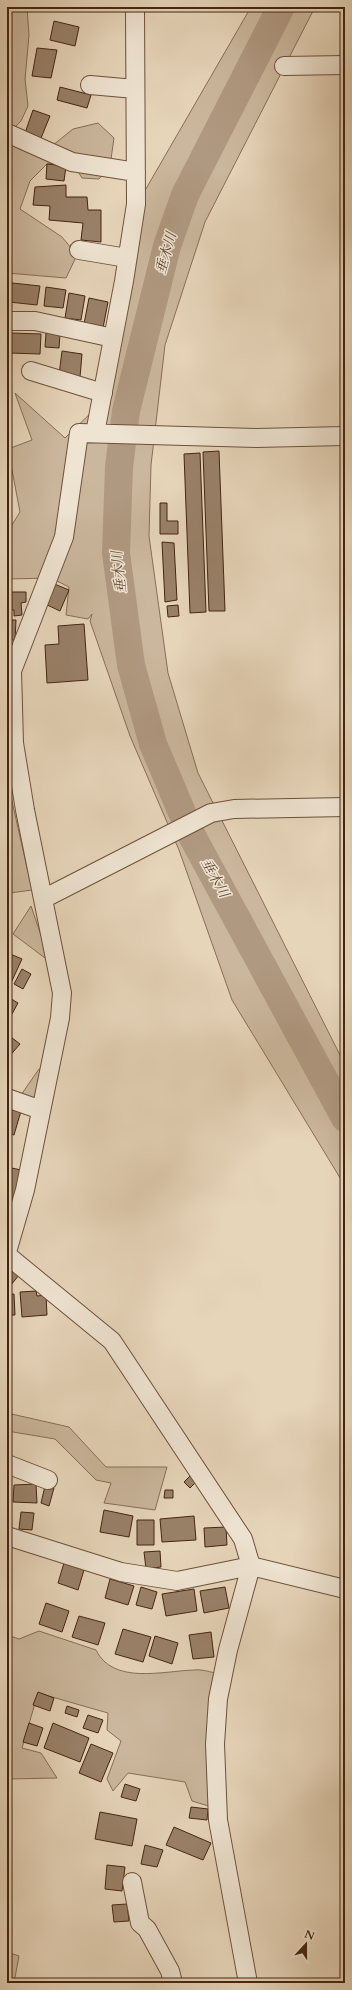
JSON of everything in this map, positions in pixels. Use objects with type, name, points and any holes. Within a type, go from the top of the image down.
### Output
[{"type":"street","points":[[95,433],[136,204],[135,7]]},
{"type":"street","points":[[284,66],[345,65]]},
{"type":"street","points":[[90,85],[135,89]]},
{"type":"street","points":[[7,133],[72,162],[136,172]]},
{"type":"street","points":[[79,250],[127,258]]},
{"type":"street","points":[[7,321],[35,321],[113,338]]},
{"type":"street","points":[[31,370],[103,393]]},
{"type":"street","points":[[248,1983],[218,1820],[215,1744],[218,1699],[228,1650],[251,1566],[242,1539],[112,1341],[7,1253],[25,1190],[42,1110],[60,1018],[62,993],[25,810],[14,743],[10,709],[12,671],[64,537],[79,433],[256,438],[345,436]]},
{"type":"street","points":[[43,899],[211,813],[234,809],[345,807]]},
{"type":"street","points":[[7,1098],[42,1110]]},
{"type":"street","points":[[7,1464],[48,1480]]},
{"type":"street","points":[[7,1536],[121,1572],[177,1581],[251,1566],[345,1589]]},
{"type":"street","points":[[132,1882],[140,1923],[147,1930],[170,1971],[173,1983]]},
{"type":"shaded area","points":[[7,7],[27,7],[29,35],[25,79],[28,106],[21,121],[9,133],[7,133]]},
{"type":"shaded area","points":[[251,7],[315,7],[205,222],[165,345],[151,465],[149,536],[168,673],[198,773],[345,1065],[345,1186],[232,1000],[179,850],[130,736],[90,621],[92,614],[88,619],[66,615],[69,587],[51,578],[7,579],[7,533],[20,512],[8,449],[32,440],[15,393],[65,438],[98,406],[136,206]]},
{"type":"shaded area","points":[[98,123],[114,138],[110,166],[99,179],[82,178],[72,162],[47,164],[30,181],[20,209],[62,237],[77,255],[66,278],[7,273],[7,142],[48,149],[73,129]]},
{"type":"shaded area","points":[[7,779],[32,890],[10,893],[7,889]]},
{"type":"shaded area","points":[[31,906],[48,956],[45,958],[13,934]]},
{"type":"shaded area","points":[[44,1068],[39,1103],[21,1095],[39,1069]]},
{"type":"shaded area","points":[[7,1413],[69,1427],[106,1467],[167,1467],[155,1510],[104,1503],[111,1483],[96,1480],[55,1439],[7,1431]]},
{"type":"shaded area","points":[[39,1631],[96,1650],[104,1661],[114,1668],[126,1672],[140,1674],[197,1670],[218,1674],[212,1807],[192,1801],[185,1782],[128,1773],[113,1791],[107,1779],[121,1741],[107,1730],[108,1713],[38,1693],[22,1748],[41,1753],[57,1778],[7,1779],[7,1635],[19,1639]]},
{"type":"shaded area","points":[[7,1952],[19,1956],[14,1983],[7,1983]]},
{"type":"building","points":[[54,21],[79,27],[75,46],[50,40]]},
{"type":"building","points":[[37,48],[57,50],[51,78],[32,76]]},
{"type":"building","points":[[60,87],[91,95],[87,108],[57,100]]},
{"type":"building","points":[[33,110],[50,116],[41,138],[25,133]]},
{"type":"building","points":[[47,164],[66,166],[64,181],[46,179]]},
{"type":"building","points":[[66,185],[66,197],[87,197],[88,210],[101,210],[101,242],[81,240],[83,223],[49,220],[50,206],[33,205],[35,187]]},
{"type":"building","points":[[12,283],[40,286],[37,305],[9,302]]},
{"type":"building","points":[[46,287],[66,290],[63,308],[44,306]]},
{"type":"building","points":[[69,293],[85,296],[81,320],[65,318]]},
{"type":"building","points":[[89,298],[108,302],[103,328],[84,324]]},
{"type":"building","points":[[10,333],[41,334],[40,354],[9,353]]},
{"type":"building","points":[[46,333],[60,334],[59,348],[45,347]]},
{"type":"building","points":[[62,351],[82,354],[80,377],[59,375]]},
{"type":"building","points":[[219,451],[225,611],[209,611],[203,452]]},
{"type":"building","points":[[200,453],[206,612],[190,613],[184,454]]},
{"type":"building","points":[[160,503],[167,503],[167,521],[178,521],[178,534],[160,534]]},
{"type":"building","points":[[162,542],[174,543],[177,600],[165,602]]},
{"type":"building","points":[[52,583],[69,590],[60,611],[43,603]]},
{"type":"building","points":[[8,592],[26,592],[26,602],[21,603],[22,615],[14,616],[14,610],[8,610]]},
{"type":"building","points":[[178,605],[179,616],[168,617],[167,606]]},
{"type":"building","points":[[7,620],[16,620],[15,640],[7,640]]},
{"type":"building","points":[[84,624],[88,680],[47,683],[45,645],[59,644],[58,626]]},
{"type":"building","points":[[8,953],[22,959],[10,985],[7,984]]},
{"type":"building","points":[[22,969],[31,974],[23,989],[14,984]]},
{"type":"building","points":[[8,997],[18,1003],[12,1014],[7,1011]]},
{"type":"building","points":[[7,1034],[20,1044],[7,1059]]},
{"type":"building","points":[[7,1107],[21,1111],[14,1135],[7,1133]]},
{"type":"building","points":[[7,1167],[21,1170],[9,1217],[7,1217]]},
{"type":"building","points":[[7,1266],[19,1275],[11,1285],[7,1282]]},
{"type":"building","points":[[36,1291],[37,1296],[46,1295],[47,1315],[22,1317],[20,1292]]},
{"type":"building","points":[[14,1294],[15,1315],[7,1315],[7,1295]]},
{"type":"building","points":[[192,1474],[198,1480],[190,1488],[184,1482]]},
{"type":"building","points":[[36,1484],[37,1503],[13,1502],[14,1485]]},
{"type":"building","points":[[45,1486],[54,1488],[49,1506],[41,1503]]},
{"type":"building","points":[[165,1490],[173,1490],[173,1498],[164,1498]]},
{"type":"building","points":[[104,1510],[133,1516],[129,1537],[100,1532]]},
{"type":"building","points":[[21,1512],[34,1513],[32,1530],[19,1529]]},
{"type":"building","points":[[194,1516],[196,1540],[162,1542],[160,1519]]},
{"type":"building","points":[[137,1520],[154,1520],[154,1545],[137,1545]]},
{"type":"building","points":[[226,1527],[227,1545],[205,1547],[204,1528]]},
{"type":"building","points":[[160,1551],[161,1567],[146,1569],[144,1552]]},
{"type":"building","points":[[64,1563],[84,1570],[78,1590],[58,1583]]},
{"type":"building","points":[[110,1579],[134,1586],[128,1605],[105,1598]]},
{"type":"building","points":[[141,1587],[157,1592],[152,1609],[136,1605]]},
{"type":"building","points":[[225,1587],[229,1608],[204,1613],[200,1591]]},
{"type":"building","points":[[194,1589],[197,1611],[166,1616],[162,1594]]},
{"type":"building","points":[[46,1603],[69,1611],[62,1632],[39,1624]]},
{"type":"building","points":[[79,1616],[105,1623],[98,1645],[72,1637]]},
{"type":"building","points":[[123,1629],[151,1637],[143,1662],[115,1654]]},
{"type":"building","points":[[211,1632],[214,1657],[193,1659],[189,1635]]},
{"type":"building","points":[[155,1636],[178,1643],[172,1664],[149,1656]]},
{"type":"building","points":[[38,1692],[54,1698],[50,1711],[33,1705]]},
{"type":"building","points":[[67,1706],[79,1710],[77,1717],[65,1713]]},
{"type":"building","points":[[88,1715],[103,1720],[98,1733],[83,1728]]},
{"type":"building","points":[[29,1723],[43,1728],[37,1746],[23,1742]]},
{"type":"building","points":[[53,1723],[89,1738],[80,1762],[44,1748]]},
{"type":"building","points":[[91,1744],[113,1753],[101,1782],[79,1773]]},
{"type":"building","points":[[125,1784],[140,1789],[136,1801],[121,1797]]},
{"type":"building","points":[[191,1807],[208,1809],[207,1820],[189,1818]]},
{"type":"building","points":[[100,1812],[137,1819],[132,1846],[95,1839]]},
{"type":"building","points":[[174,1827],[211,1843],[203,1860],[166,1845]]},
{"type":"building","points":[[145,1845],[163,1850],[157,1867],[141,1864]]},
{"type":"building","points":[[107,1865],[125,1867],[122,1891],[105,1889]]},
{"type":"building","points":[[127,1904],[129,1921],[114,1922],[112,1905]]},
{"type":"waterway","name":"垂木川","points":[[281,7],[185,195],[167,246],[126,411],[119,467],[116,553],[131,665],[153,744],[192,836],[345,1118]]}]
